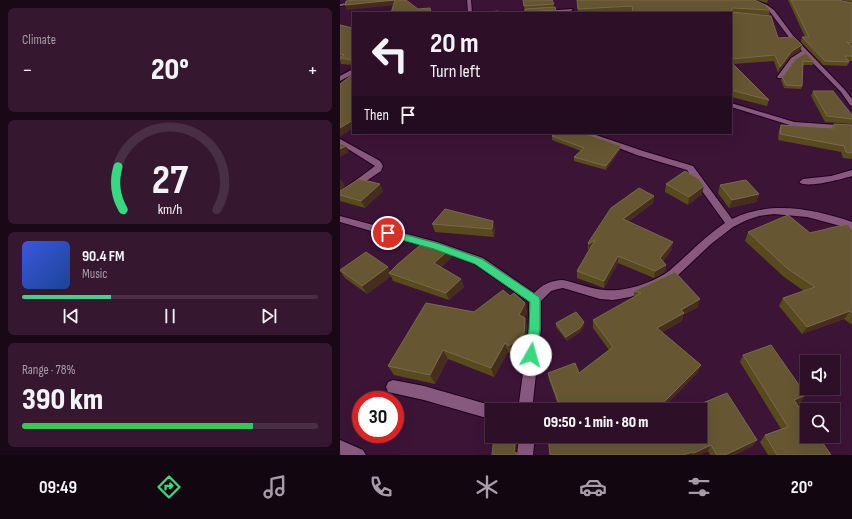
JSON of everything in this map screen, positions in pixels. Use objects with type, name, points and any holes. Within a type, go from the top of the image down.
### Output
[{"type":"street","points":[[340,5],[374,0]]},
{"type":"street","points":[[469,0],[470,12]]},
{"type":"street","points":[[750,0],[765,6],[772,11],[776,19],[805,52],[843,91],[852,104]]},
{"type":"street","points":[[540,12],[571,10]]},
{"type":"street","points":[[769,18],[776,19]]},
{"type":"street","points":[[780,77],[793,58],[805,52]]},
{"type":"street","points":[[340,79],[352,72]]},
{"type":"street","points":[[732,105],[793,124],[852,128]]},
{"type":"street","points":[[588,134],[690,168],[731,224]]},
{"type":"street","points":[[340,142],[377,163],[379,166],[378,170],[340,196]]},
{"type":"street","points":[[803,182],[832,179],[852,173]]},
{"type":"street","points":[[526,403],[534,329],[535,300],[549,286],[563,284],[605,295],[620,295],[661,281],[672,274],[731,224],[753,215],[785,211],[835,219],[852,226]]},
{"type":"street","points":[[340,219],[437,246],[479,261],[535,300]]},
{"type":"street","points":[[393,387],[424,393],[485,410]]},
{"type":"street","points":[[525,455],[526,443]]},
{"type":"street","points":[[340,448],[358,455]]},
{"type":"building","points":[[395,0],[345,5],[346,1]]},
{"type":"building","points":[[395,0],[406,0],[418,9],[430,8],[431,12],[391,12]]},
{"type":"building","points":[[523,0],[552,0],[554,4],[524,6]]},
{"type":"building","points":[[577,0],[755,0],[765,5],[770,10],[732,8],[731,12],[633,12],[632,6],[578,9]]},
{"type":"building","points":[[791,0],[838,0],[852,3],[852,43],[847,42],[852,47],[852,56],[845,56],[849,62],[825,61],[802,37],[809,37]]},
{"type":"building","points":[[555,7],[556,10],[525,12],[525,9]]},
{"type":"building","points":[[732,12],[771,16],[778,38],[794,37],[802,45],[792,51],[780,67],[775,55],[732,59]]},
{"type":"building","points":[[340,25],[352,28],[352,60],[340,58],[344,55],[340,54]]},
{"type":"building","points":[[806,53],[814,62],[803,61],[802,86],[786,85],[782,76],[797,58]]},
{"type":"building","points":[[732,63],[769,100],[732,90]]},
{"type":"building","points":[[352,75],[352,121],[340,128],[340,84]]},
{"type":"building","points":[[813,91],[833,91],[852,115],[852,119],[827,116]]},
{"type":"building","points":[[834,124],[852,125],[852,153],[846,152],[844,146],[780,134],[781,125],[834,128]]},
{"type":"building","points":[[555,134],[586,134],[621,146],[606,166],[574,157],[584,148],[552,136]]},
{"type":"building","points":[[340,143],[346,146],[340,149]]},
{"type":"building","points":[[685,171],[699,179],[704,186],[689,197],[666,184]]},
{"type":"building","points":[[359,179],[380,184],[361,201],[340,195],[340,191]]},
{"type":"building","points":[[746,180],[759,194],[732,200],[720,185]]},
{"type":"building","points":[[639,188],[654,196],[623,219],[673,242],[660,258],[666,265],[655,271],[618,256],[604,281],[577,271],[595,240],[589,244],[588,243],[611,208]]},
{"type":"building","points":[[445,209],[493,221],[492,229],[432,224]]},
{"type":"building","points":[[788,215],[810,233],[847,224],[852,230],[852,313],[850,311],[807,327],[783,298],[815,287],[788,269],[748,232]]},
{"type":"building","points":[[425,241],[449,250],[434,263],[461,279],[446,293],[389,273]]},
{"type":"building","points":[[366,252],[388,267],[362,286],[340,270]]},
{"type":"building","points":[[675,272],[700,299],[681,310],[684,313],[657,328],[701,365],[663,403],[559,403],[548,373],[575,363],[579,373],[613,347],[593,320],[641,293],[634,291]]},
{"type":"building","points":[[503,290],[510,296],[514,293],[525,303],[519,315],[525,318],[524,334],[509,346],[505,343],[491,368],[443,350],[430,375],[388,366],[426,303],[474,312]]},
{"type":"building","points":[[576,312],[584,322],[580,328],[566,337],[556,323]]},
{"type":"building","points":[[771,345],[800,386],[800,395],[806,395],[794,400],[800,409],[800,443],[823,443],[831,455],[777,455],[765,435],[788,427],[743,355]]},
{"type":"building","points":[[727,393],[757,440],[725,455],[717,455],[711,445],[694,453],[683,455],[550,455],[549,443],[707,443],[707,403],[703,403]]},
{"type":"building","points":[[493,443],[515,443],[514,452],[517,453],[517,455],[492,455]]},
{"type":"route","points":[[388,233],[402,238],[437,246],[479,261],[535,300],[531,355]]}]
